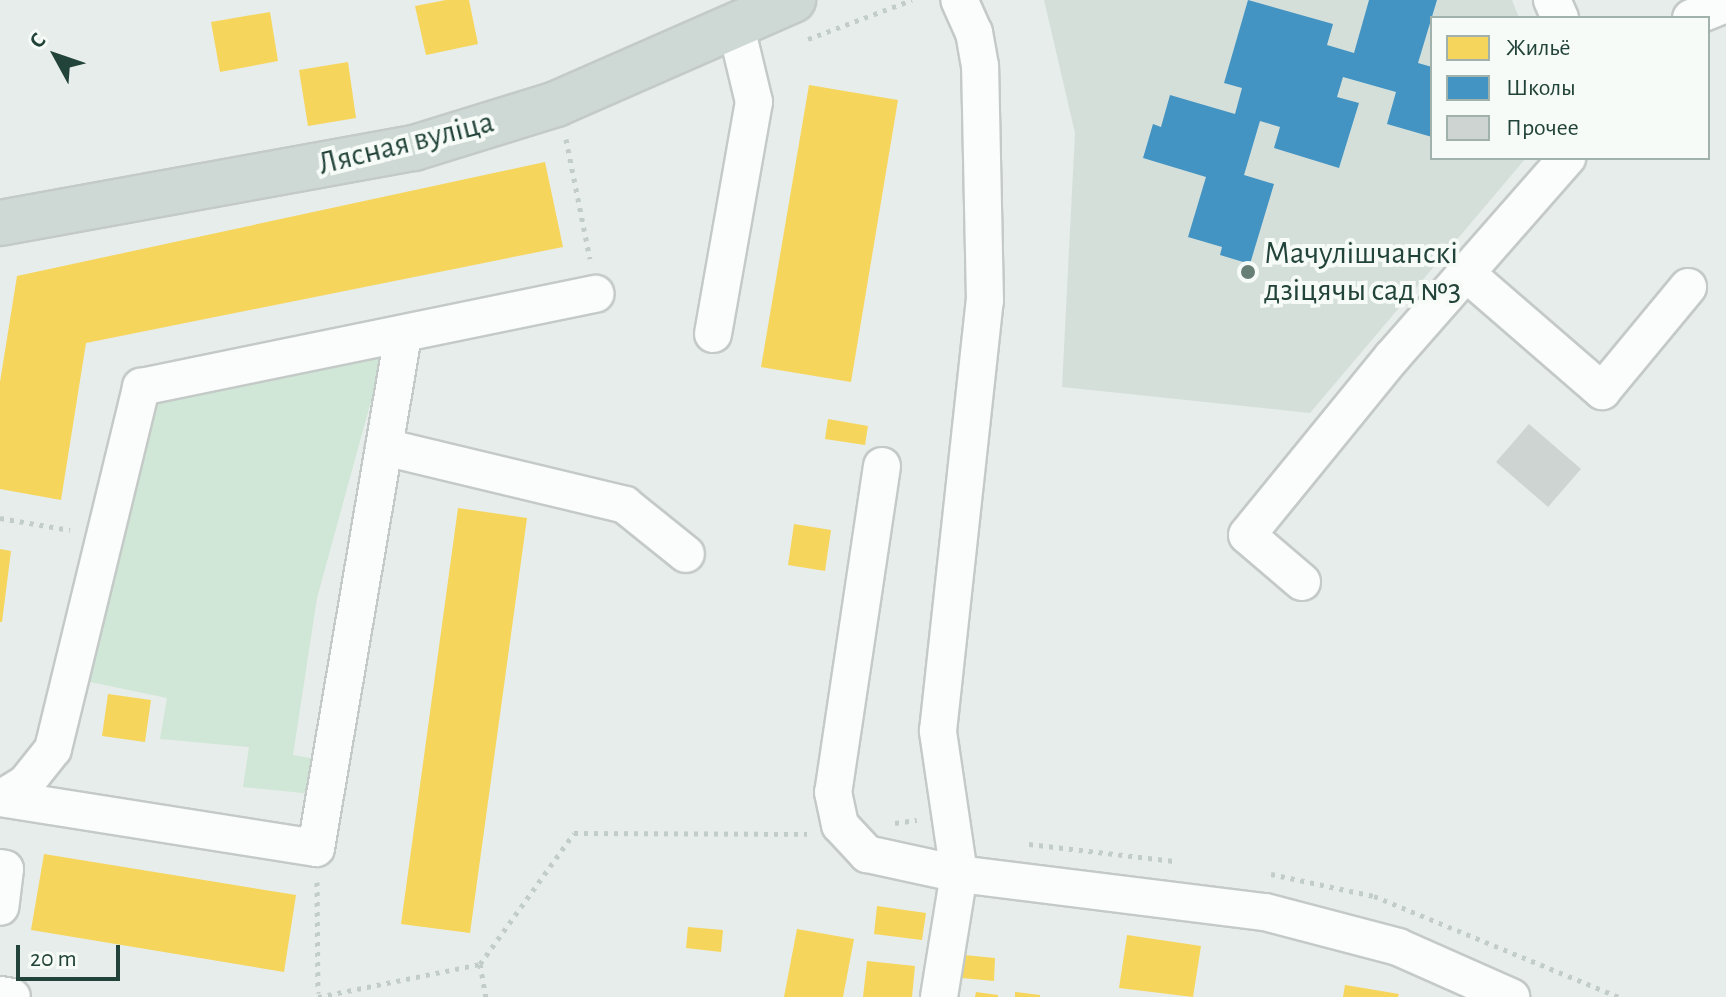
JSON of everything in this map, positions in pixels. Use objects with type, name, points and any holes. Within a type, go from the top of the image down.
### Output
[{"type":"main road","name":"Лясная вуліца","points":[[0,223],[414,148],[556,104],[793,0]]},
{"type":"street","points":[[939,997],[959,874],[938,731],[985,301],[980,66],[974,33],[959,0]]},
{"type":"street","points":[[1696,16],[1726,4]]},
{"type":"street","points":[[713,334],[754,102],[735,23]]},
{"type":"street","points":[[1302,582],[1247,535],[1565,160]]},
{"type":"street","points":[[1467,274],[1602,391],[1688,287]]},
{"type":"street","points":[[1,798],[26,783],[53,749],[141,387],[596,294]]},
{"type":"street","points":[[1,798],[316,848],[403,335]]},
{"type":"street","points":[[384,447],[625,505],[686,554]]},
{"type":"street","points":[[882,466],[833,792],[840,825],[867,854],[959,874],[1265,912],[1398,947],[1511,997]]},
{"type":"street","points":[[0,868],[5,869],[0,907]]},
{"type":"street","points":[[0,995],[12,997]]},
{"type":"path","points":[[556,104],[596,294]]},
{"type":"path","points":[[0,518],[106,536]]},
{"type":"path","points":[[316,848],[318,995],[480,964],[574,833],[850,835]]},
{"type":"path","points":[[480,964],[486,997]]},
{"type":"shaded area","name":"Мачулішчанскі дзіцячы сад №3","points":[[1044,0],[1512,0],[1518,16],[1430,16],[1430,160],[1524,160],[1310,413],[1062,387],[1075,133]]},
{"type":"green space","points":[[388,339],[317,598],[293,755],[321,760],[312,794],[243,787],[249,747],[160,739],[167,698],[90,682],[141,387]]},
{"type":"building: Жильё","points":[[446,0],[469,0],[478,44],[426,55],[415,6]]},
{"type":"building: Жильё","points":[[270,12],[278,61],[220,72],[211,22]]},
{"type":"building: Жильё","points":[[348,62],[356,118],[308,126],[299,70]]},
{"type":"building: Жильё","points":[[809,85],[898,100],[851,382],[761,367]]},
{"type":"building: Жильё","points":[[545,162],[563,247],[86,343],[61,500],[0,489],[0,382],[17,276]]},
{"type":"building: Жильё","points":[[828,419],[868,426],[865,445],[825,439]]},
{"type":"building: Жильё","points":[[458,508],[527,518],[470,933],[401,924]]},
{"type":"building: Жильё","points":[[794,524],[831,530],[825,571],[788,565]]},
{"type":"building: Жильё","points":[[0,549],[11,551],[2,622],[0,622]]},
{"type":"building: Жильё","points":[[108,694],[151,700],[145,742],[102,736]]},
{"type":"building: Жильё","points":[[44,854],[296,895],[284,972],[31,930]]},
{"type":"building: Жильё","points":[[877,906],[926,913],[922,940],[874,934]]},
{"type":"building: Жильё","points":[[688,927],[723,930],[721,952],[686,948]]},
{"type":"building: Жильё","points":[[797,929],[854,939],[843,997],[784,997]]},
{"type":"building: Жильё","points":[[1127,935],[1201,946],[1193,997],[1119,988]]},
{"type":"building: Жильё","points":[[964,955],[995,958],[994,981],[962,978]]},
{"type":"building: Жильё","points":[[867,961],[915,966],[912,997],[863,997]]},
{"type":"building: Жильё","points":[[1345,985],[1399,994],[1398,997],[1343,997]]},
{"type":"building: Жильё","points":[[976,992],[998,995],[998,997],[975,997]]},
{"type":"building: Жильё","points":[[1015,992],[1040,995],[1040,997],[1015,997]]},
{"type":"building: Школы","points":[[1248,0],[1333,24],[1327,45],[1354,53],[1369,0],[1437,0],[1418,63],[1430,66],[1430,136],[1387,124],[1396,92],[1343,77],[1337,97],[1359,103],[1339,168],[1274,148],[1280,127],[1260,121],[1244,175],[1274,184],[1250,264],[1220,255],[1222,247],[1188,237],[1206,177],[1143,158],[1153,124],[1161,127],[1170,95],[1235,114],[1242,88],[1224,83]]},
{"type":"building: Прочее","points":[[1529,424],[1581,469],[1548,507],[1496,462]]},
{"type":"place","name":"Мачулішчанскі дзіцячы сад №3","points":[[1248,272]]}]
